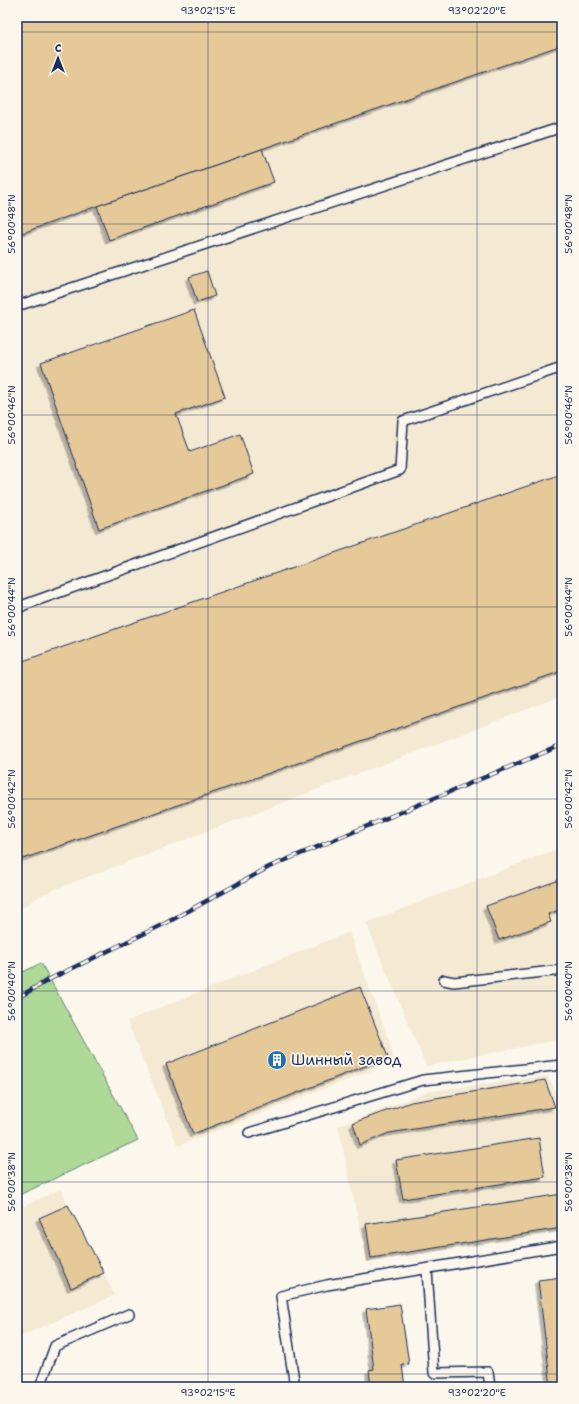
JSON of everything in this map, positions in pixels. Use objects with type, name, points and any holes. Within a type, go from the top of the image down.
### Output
[{"type":"lane","points":[[17,306],[562,127]]},
{"type":"lane","points":[[17,609],[24,605],[400,470],[403,421],[562,367]]},
{"type":"lane","points":[[444,980],[454,982],[562,970]]},
{"type":"lane","points":[[249,1133],[423,1080],[562,1065]]},
{"type":"lane","points":[[295,1387],[281,1296],[327,1285],[427,1270],[562,1246]]},
{"type":"lane","points":[[427,1270],[434,1373],[488,1372],[490,1387]]},
{"type":"lane","points":[[40,1387],[55,1346],[129,1314]]},
{"type":"shaded area","points":[[17,17],[562,17],[562,696],[43,894],[17,911]]},
{"type":"shaded area","points":[[562,847],[562,1039],[426,1066],[366,923]]},
{"type":"shaded area","points":[[349,932],[392,1049],[393,1062],[178,1146],[127,1021]]},
{"type":"shaded area","points":[[548,1076],[562,1106],[562,1230],[367,1261],[338,1126],[429,1091]]},
{"type":"shaded area","points":[[61,1189],[115,1295],[17,1338],[17,1209]]},
{"type":"green space","points":[[41,963],[138,1140],[17,1196],[17,975]]},
{"type":"building","points":[[17,17],[562,17],[562,45],[17,235]]},
{"type":"building","points":[[262,149],[274,182],[109,240],[97,206]]},
{"type":"building","points":[[207,271],[215,296],[197,302],[189,277]]},
{"type":"building","points":[[194,310],[225,397],[176,414],[190,452],[240,434],[254,474],[99,529],[41,363]]},
{"type":"building","points":[[562,474],[562,671],[17,861],[17,663]]},
{"type":"building","points":[[562,879],[562,909],[548,914],[551,922],[499,940],[486,906]]},
{"type":"building","name":"Шинный завод","points":[[360,987],[388,1057],[193,1134],[166,1064]]},
{"type":"building","points":[[545,1080],[555,1107],[389,1133],[360,1145],[353,1123],[411,1102]]},
{"type":"building","points":[[539,1138],[545,1177],[403,1199],[396,1160]]},
{"type":"building","points":[[562,1194],[562,1228],[371,1258],[366,1224]]},
{"type":"building","points":[[68,1205],[104,1273],[71,1288],[39,1218]]},
{"type":"building","points":[[562,1277],[562,1387],[551,1387],[538,1280]]},
{"type":"building","points":[[400,1304],[409,1364],[402,1365],[405,1387],[371,1387],[369,1370],[374,1369],[366,1309]]},
{"type":"railway","points":[[17,998],[52,978],[166,923],[269,867],[562,745]]},
{"type":"place","name":"Шинный завод","points":[[277,1060]]}]
